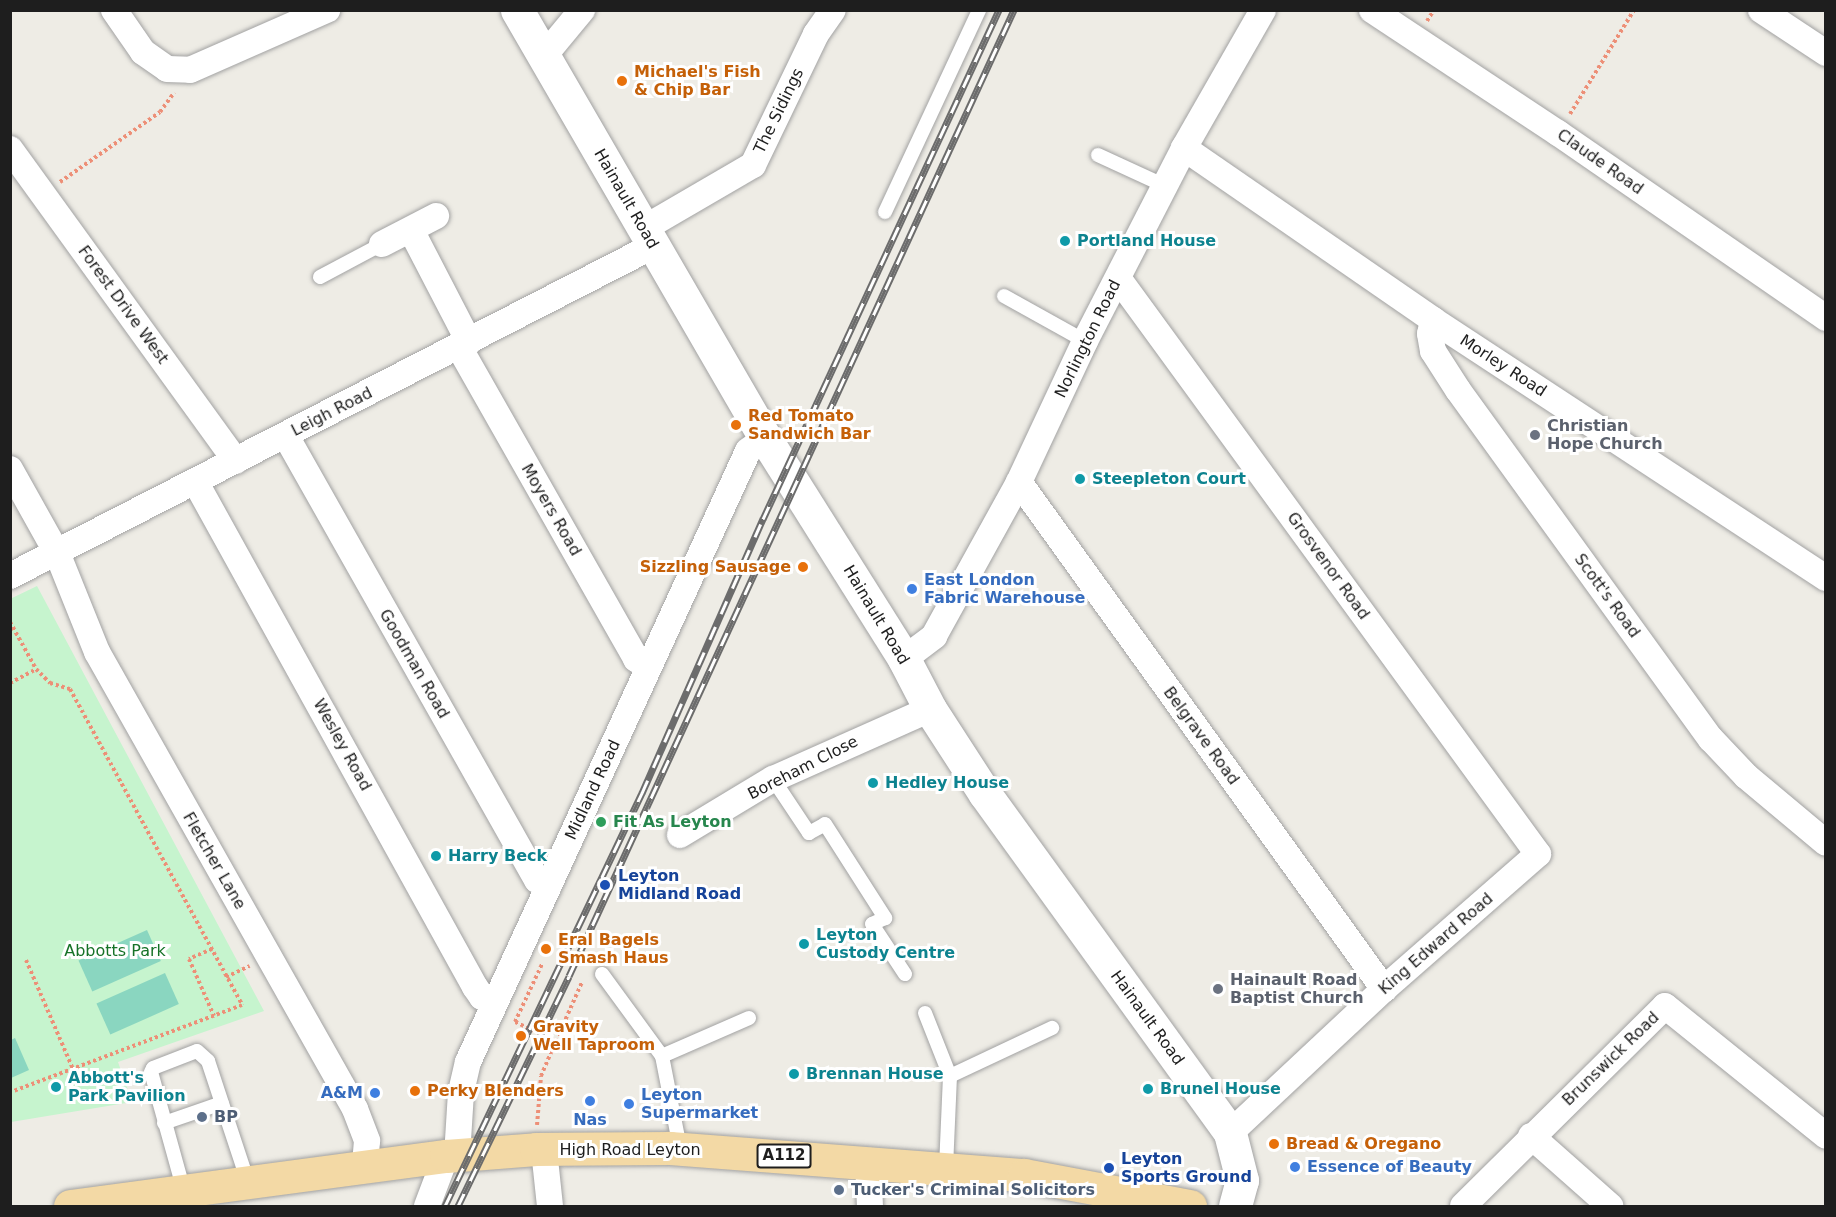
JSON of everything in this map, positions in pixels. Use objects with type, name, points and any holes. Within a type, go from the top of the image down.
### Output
[{"type":"main road","name":"High Road Leyton","points":[[70,1206],[451,1156],[540,1136],[1024,1175],[1190,1206]]},
{"type":"street","points":[[114,10],[143,52],[166,69],[190,70],[327,10]]},
{"type":"street","name":"Hainault Road","points":[[517,10],[765,438],[904,659],[930,709],[985,794],[1230,1133],[1242,1180],[1235,1206]]},
{"type":"street","points":[[544,56],[582,10]]},
{"type":"street","name":"The Sidings","points":[[648,237],[753,165],[816,34],[833,10]]},
{"type":"street","name":"Norlington Road","points":[[904,659],[934,636],[1019,482],[1086,341],[1184,148],[1263,10]]},
{"type":"street","name":"Claude Road","points":[[1372,10],[1558,133],[1826,318]]},
{"type":"street","points":[[1761,10],[1826,53]]},
{"type":"street","name":"Morley Road","points":[[1184,148],[1433,320],[1826,578]]},
{"type":"street","name":"Forest Drive West","points":[[10,149],[236,461]]},
{"type":"street","points":[[382,244],[443,212]]},
{"type":"street","name":"Moyers Road","points":[[411,230],[464,345],[636,659],[649,667]]},
{"type":"street","name":"Leigh Road","points":[[10,576],[58,555],[195,480],[464,345],[648,237]]},
{"type":"street","name":"Grosvenor Road","points":[[1118,278],[1538,854]]},
{"type":"street","name":"Scott's Road","points":[[1433,320],[1430,334],[1433,351],[1458,390],[1711,739],[1746,776],[1826,843]]},
{"type":"street","name":"Goodman Road","points":[[286,436],[537,880],[549,886]]},
{"type":"street","name":"Midland Road","points":[[427,1206],[451,1156],[464,1076],[495,1003],[748,451],[765,438]]},
{"type":"street","name":"Fletcher Lane","points":[[10,468],[58,555],[97,652],[355,1109],[367,1141],[365,1166]]},
{"type":"street","name":"Wesley Road","points":[[195,480],[475,987],[482,997],[495,1003]]},
{"type":"street","name":"Belgrave Road","points":[[1019,482],[1384,989]]},
{"type":"street","name":"Boreham Close","points":[[680,836],[773,779],[930,709]]},
{"type":"street","name":"King Edward Road","points":[[1230,1133],[1384,989],[1538,854]]},
{"type":"street","name":"Brunswick Road","points":[[1463,1206],[1531,1136],[1665,1006],[1826,1136]]},
{"type":"street","points":[[540,1136],[550,1206]]},
{"type":"street","points":[[1531,1136],[1610,1206]]},
{"type":"street","points":[[868,1161],[870,1206]]},
{"type":"lane","points":[[885,212],[979,10]]},
{"type":"lane","points":[[1098,155],[1165,186]]},
{"type":"lane","points":[[320,277],[382,244]]},
{"type":"lane","points":[[1004,296],[1086,341]]},
{"type":"lane","points":[[773,779],[809,833],[825,824],[885,918],[872,924],[905,974]]},
{"type":"lane","points":[[602,974],[662,1056],[681,1149]]},
{"type":"lane","points":[[924,1013],[950,1076],[946,1167]]},
{"type":"lane","points":[[662,1056],[749,1018]]},
{"type":"lane","points":[[950,1076],[1052,1028]]},
{"type":"lane","points":[[184,1191],[152,1078],[153,1068],[197,1051],[208,1061],[248,1182]]},
{"type":"lane","points":[[164,1123],[222,1103]]},
{"type":"path","points":[[1558,133],[1634,10]]},
{"type":"path","points":[[59,183],[160,112]]},
{"type":"path","points":[[10,622],[36,669],[50,683],[70,689],[242,1005],[10,1092]]},
{"type":"path","points":[[10,683],[36,669]]},
{"type":"path","points":[[212,949],[189,959],[214,1016]]},
{"type":"path","points":[[26,960],[72,1069]]},
{"type":"path","points":[[542,964],[515,1022],[556,1041]]},
{"type":"path","points":[[540,1136],[540,1076],[582,982]]},
{"type":"green space","name":"Abbotts Park","points":[[37,586],[264,1011],[118,1062],[132,1102],[11,1122],[10,599]]},
{"type":"green space","points":[[147,930],[161,961],[92,992],[78,961]]},
{"type":"green space","points":[[165,973],[179,1004],[110,1035],[96,1004]]},
{"type":"green space","points":[[15,1038],[29,1070],[11,1078],[11,1040]]},
{"type":"railway","points":[[445,1206],[642,793],[763,519],[999,10]]},
{"type":"railway","points":[[458,1206],[569,976],[1014,10]]},
{"type":"place","name":"Michael's Fish & Chip Bar","points":[[622,81]]},
{"type":"place","name":"Portland House","points":[[1065,241]]},
{"type":"place","name":"Red Tomato Sandwich Bar","points":[[736,425]]},
{"type":"place","name":"Christian Hope Church","points":[[1535,435]]},
{"type":"place","name":"Steepleton Court","points":[[1080,479]]},
{"type":"place","name":"Sizzling Sausage","points":[[803,567]]},
{"type":"place","name":"East London Fabric Warehouse","points":[[912,589]]},
{"type":"place","name":"Hedley House","points":[[873,783]]},
{"type":"place","name":"Fit As Leyton","points":[[601,822]]},
{"type":"place","name":"Harry Beck","points":[[436,856]]},
{"type":"place","name":"Leyton Midland Road","points":[[605,885]]},
{"type":"place","name":"Leyton Custody Centre","points":[[804,944]]},
{"type":"place","name":"Eral Bagels Smash Haus","points":[[546,949]]},
{"type":"place","name":"Hainault Road Baptist Church","points":[[1218,989]]},
{"type":"place","name":"Gravity Well Taproom","points":[[521,1036]]},
{"type":"place","name":"Brennan House","points":[[794,1074]]},
{"type":"place","name":"Abbott's Park Pavilion","points":[[56,1087]]},
{"type":"place","name":"Brunel House","points":[[1148,1089]]},
{"type":"place","name":"Perky Blenders","points":[[415,1091]]},
{"type":"place","name":"A&M","points":[[375,1093]]},
{"type":"place","name":"Nas","points":[[590,1101]]},
{"type":"place","name":"Leyton Supermarket","points":[[629,1104]]},
{"type":"place","name":"BP","points":[[202,1117]]},
{"type":"place","name":"Bread & Oregano","points":[[1274,1144]]},
{"type":"place","name":"Essence of Beauty","points":[[1295,1167]]},
{"type":"place","name":"Leyton Sports Ground","points":[[1109,1168]]},
{"type":"place","name":"Tucker's Criminal Solicitors","points":[[839,1190]]}]
